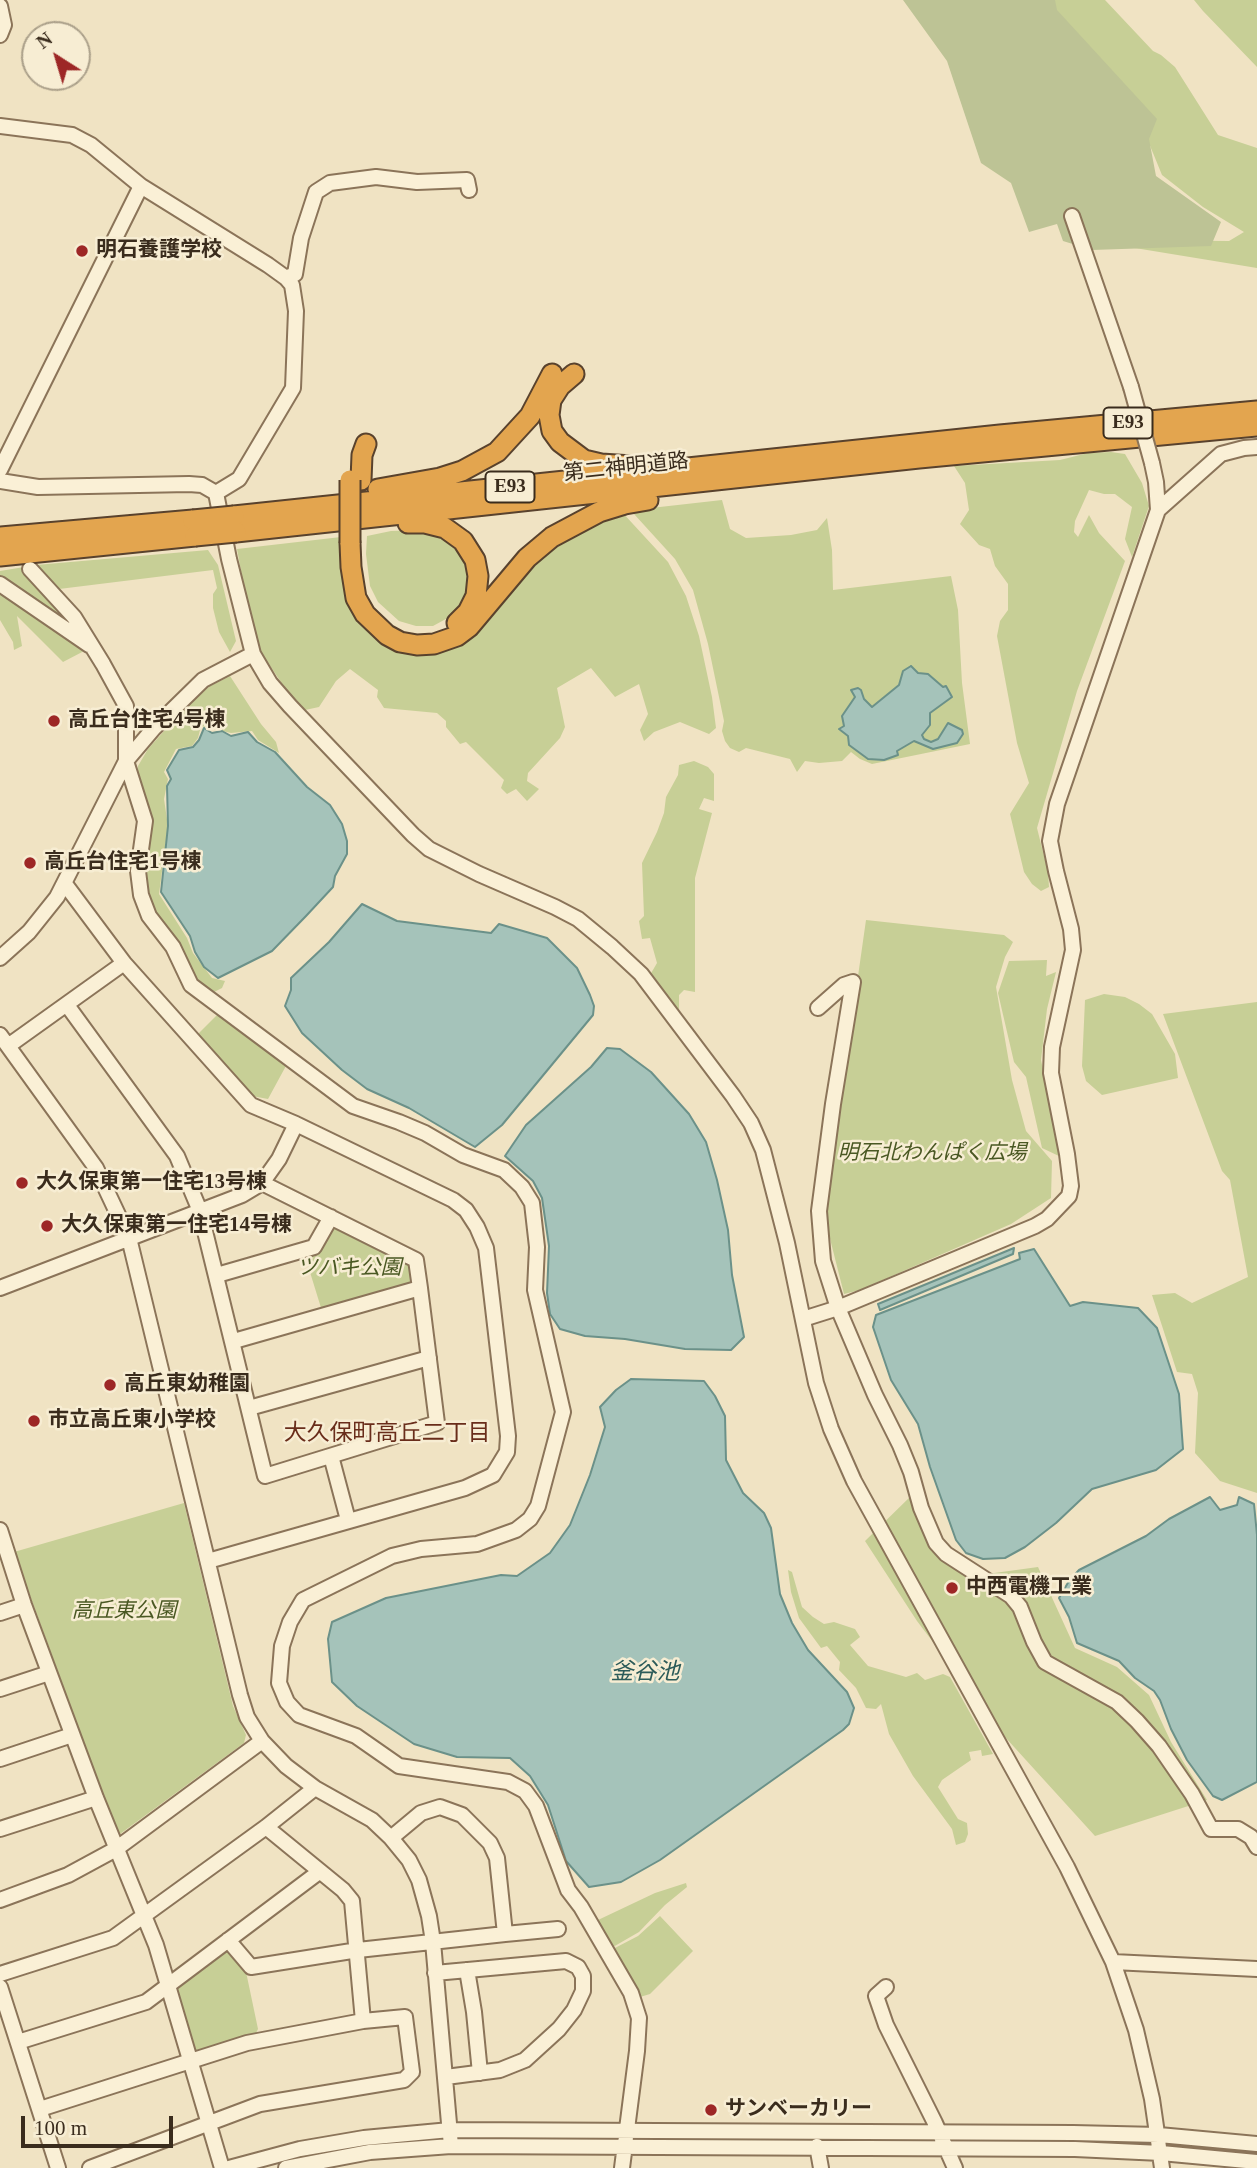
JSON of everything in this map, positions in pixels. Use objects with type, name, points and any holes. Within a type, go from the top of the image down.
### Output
[{"type":"highway","points":[[574,373],[560,386],[551,401],[549,415],[552,431],[560,442],[584,460],[664,472]]},
{"type":"highway","points":[[289,509],[335,496],[440,478],[481,462],[497,452],[520,429],[540,400],[552,374]]},
{"type":"highway","name":"第二神明道路","points":[[235,524],[289,509],[664,472],[787,471],[1257,411]]},
{"type":"highway","name":"第二神明道路","points":[[0,556],[194,528],[372,517],[919,458],[1006,442],[1257,426]]},
{"type":"highway","points":[[358,447],[362,455],[356,480],[356,542],[366,593],[378,615],[397,631],[423,636],[451,629],[468,612],[476,596],[478,576],[475,560],[463,541],[445,528],[372,517]]},
{"type":"highway","points":[[356,542],[351,566],[356,598],[365,614],[387,635],[400,642],[434,644],[457,636],[469,627],[527,558],[552,537],[598,512],[787,471]]},
{"type":"highway","name":"第二神明道路","points":[[0,537],[194,528]]},
{"type":"street","points":[[0,6],[4,25],[0,35]]},
{"type":"street","points":[[0,126],[72,135],[90,145],[141,186],[286,278],[292,285],[296,311],[293,388],[239,479],[216,493]]},
{"type":"street","points":[[286,278],[295,274],[301,238],[316,192],[330,183],[376,177],[417,182],[467,180],[470,190]]},
{"type":"street","points":[[0,470],[141,186]]},
{"type":"street","points":[[803,1319],[838,1308],[1035,1226],[1048,1219],[1069,1196],[1071,1186],[1067,1154],[1051,1073],[1052,1046],[1073,950],[1071,929],[1050,841],[1057,804],[1158,509],[1152,463],[1131,387],[1072,216]]},
{"type":"street","points":[[1158,509],[1221,454],[1244,447],[1257,447]]},
{"type":"street","points":[[0,481],[38,487],[189,484],[202,485],[216,493],[232,572],[253,654],[270,683],[429,849],[578,919],[641,974],[691,1037],[751,1123],[763,1150],[773,1185],[816,1383],[831,1429],[854,1481],[1067,1867],[1113,1962],[1136,2030],[1159,2135],[1162,2168]]},
{"type":"street","points":[[30,569],[74,617],[125,706],[126,761],[145,821],[138,871],[141,895],[149,916],[173,947],[191,985],[353,1106],[408,1125],[463,1155],[504,1170],[522,1186],[532,1203],[537,1247],[535,1290],[563,1412],[538,1506],[530,1519],[516,1530],[477,1544],[421,1549],[392,1556],[303,1600],[290,1622],[282,1646],[279,1683],[287,1702],[299,1715],[356,1736],[399,1766],[508,1782],[525,1791],[536,1806],[568,1891],[581,1907],[631,1993],[639,2018],[622,2168]]},
{"type":"street","points":[[0,584],[93,648]]},
{"type":"street","points":[[0,958],[29,932],[65,884],[126,761],[154,728],[203,680],[253,654]]},
{"type":"street","points":[[65,884],[124,963],[251,1105],[453,1200],[466,1210],[486,1248],[509,1436],[507,1452],[493,1475],[475,1485],[208,1561]]},
{"type":"street","points":[[124,963],[66,1005],[4,1041],[96,1168],[129,1238],[247,1717],[262,1741],[285,1766],[315,1788],[372,1820],[391,1838],[409,1860],[419,1880],[433,1942],[451,2146]]},
{"type":"street","points":[[818,1008],[844,985],[853,982],[819,1211],[823,1261],[838,1308],[875,1395],[901,1445],[921,1508],[936,1543],[953,1559],[1012,1596],[1020,1607],[1045,1662],[1117,1702],[1136,1721],[1159,1746],[1192,1794],[1211,1829],[1238,1829],[1251,1837],[1257,1847]]},
{"type":"street","points":[[66,1005],[177,1157],[200,1211],[265,1476],[437,1423],[416,1260],[262,1183]]},
{"type":"street","points":[[0,1288],[243,1195],[262,1183],[279,1159],[296,1124]]},
{"type":"street","points":[[216,1275],[314,1247],[331,1217]]},
{"type":"street","points":[[234,1341],[420,1288]]},
{"type":"street","points":[[249,1408],[429,1358]]},
{"type":"street","points":[[331,1456],[348,1520]]},
{"type":"street","points":[[0,1530],[24,1605],[72,1735],[145,1916],[222,2168]]},
{"type":"street","points":[[0,1613],[24,1605]]},
{"type":"street","points":[[0,1689],[49,1673]]},
{"type":"street","points":[[0,1759],[72,1735]]},
{"type":"street","points":[[0,1900],[68,1875],[116,1849],[262,1741]]},
{"type":"street","points":[[0,1974],[113,1938],[315,1788]]},
{"type":"street","points":[[0,1829],[96,1798]]},
{"type":"street","points":[[391,1838],[421,1813],[440,1807],[462,1815],[490,1843],[497,1858],[505,1934]]},
{"type":"street","points":[[266,1827],[343,1890],[352,1901],[363,2021]]},
{"type":"street","points":[[18,2042],[146,2002],[319,1872]]},
{"type":"street","points":[[228,1940],[250,1967],[358,1950],[558,1929]]},
{"type":"street","points":[[436,1973],[566,1961],[578,1967],[583,1976],[583,1991],[574,2010],[559,2029],[525,2060],[500,2070],[446,2077]]},
{"type":"street","points":[[1113,1962],[1257,1969]]},
{"type":"street","points":[[467,1970],[480,2073]]},
{"type":"street","points":[[0,1987],[58,2168]]},
{"type":"street","points":[[886,1987],[876,1996],[886,2025],[954,2168]]},
{"type":"street","points":[[40,2109],[247,2043],[363,2021],[405,2017],[412,2072],[404,2080],[260,2104],[90,2168]]},
{"type":"street","points":[[229,2168],[300,2149],[364,2138],[450,2130],[1159,2135],[1257,2144]]},
{"type":"street","points":[[286,2168],[306,2162],[370,2152],[451,2146],[1075,2149],[1161,2153],[1257,2162]]},
{"type":"street","points":[[817,2146],[821,2168]]},
{"type":"green space","points":[[903,0],[1055,0],[1057,10],[1157,119],[1149,139],[1156,176],[1221,222],[1211,246],[1092,250],[1063,241],[1057,224],[1029,232],[1011,183],[981,163],[947,61]]},
{"type":"green space","points":[[1043,0],[1105,0],[1153,51],[1175,67],[1218,135],[1257,148],[1257,268],[1086,240],[1229,241],[1244,232],[1203,207],[1162,175],[1144,131]]},
{"type":"green space","points":[[1194,0],[1257,0],[1257,67],[1203,11]]},
{"type":"green space","points":[[1088,453],[1125,454],[1142,483],[1149,506],[1132,557],[1125,539],[1132,507],[1115,494],[1089,490],[1075,521],[1074,532],[1078,537],[1089,515],[1099,533],[1125,561],[1077,691],[1037,828],[1049,887],[1041,891],[1024,872],[1010,814],[1029,783],[1017,743],[997,636],[1000,621],[1008,610],[1008,584],[995,566],[990,549],[979,545],[960,524],[969,510],[965,483],[954,466],[1060,460]]},
{"type":"green space","points":[[722,500],[730,529],[746,538],[817,530],[827,518],[832,550],[833,590],[951,576],[958,610],[962,683],[970,744],[872,764],[851,752],[842,761],[805,761],[797,772],[790,759],[746,748],[739,752],[730,748],[722,731],[724,721],[708,644],[693,590],[675,559],[634,514],[651,508]]},
{"type":"green space","points":[[621,511],[668,562],[686,596],[699,636],[712,697],[716,728],[709,734],[680,722],[654,732],[644,741],[640,730],[648,714],[639,684],[615,697],[591,668],[557,688],[565,727],[560,738],[528,773],[527,781],[539,789],[527,801],[516,789],[507,794],[501,788],[504,780],[466,742],[460,744],[446,727],[446,721],[437,713],[384,708],[377,697],[378,690],[350,669],[336,681],[319,707],[305,710],[289,694],[260,651],[249,615],[237,549],[341,537],[348,587],[408,650],[427,654],[454,645],[527,567],[560,542]]},
{"type":"green space","points":[[422,530],[449,538],[464,556],[471,581],[463,604],[455,614],[433,626],[416,626],[399,621],[378,602],[370,586],[366,554],[367,536],[391,531]]},
{"type":"green space","points":[[208,550],[218,565],[236,641],[230,652],[219,632],[213,608],[213,594],[217,588],[213,570],[51,590],[80,635],[0,578],[0,571],[36,565]]},
{"type":"green space","points":[[0,588],[86,650],[63,662],[17,616],[22,646],[14,650],[13,642],[0,620]]},
{"type":"green space","points":[[230,676],[276,742],[279,753],[258,740],[252,731],[231,733],[201,726],[198,738],[192,746],[176,749],[164,772],[168,779],[164,799],[168,826],[159,894],[187,938],[193,953],[212,978],[225,981],[222,988],[214,992],[198,984],[157,921],[147,899],[137,775],[138,766],[148,749],[182,711],[210,686]]},
{"type":"green space","points":[[694,761],[708,767],[714,774],[714,801],[704,798],[699,809],[712,813],[695,878],[695,992],[684,990],[679,995],[679,1011],[650,975],[657,963],[650,938],[642,939],[639,921],[644,916],[642,863],[657,832],[666,797],[678,775],[679,765]]},
{"type":"green space","name":"明石北わんぱく広場","points":[[866,920],[1004,935],[1013,942],[1005,957],[996,987],[1012,1080],[1026,1131],[1052,1161],[1051,1198],[1011,1224],[860,1290],[844,1294],[824,1215]]},
{"type":"green space","points":[[1047,960],[1046,976],[1056,972],[1047,1009],[1041,1060],[1061,1157],[1042,1148],[1026,1077],[1014,1062],[998,993],[1009,961]]},
{"type":"green space","points":[[1104,994],[1125,997],[1152,1014],[1175,1054],[1178,1078],[1102,1095],[1086,1081],[1082,1066],[1085,1000]]},
{"type":"green space","points":[[1257,1002],[1257,1493],[1220,1481],[1195,1453],[1198,1393],[1192,1374],[1177,1372],[1152,1295],[1175,1293],[1192,1303],[1248,1277],[1230,1180],[1222,1171],[1163,1014]]},
{"type":"green space","points":[[219,1013],[287,1064],[268,1099],[252,1096],[197,1035]]},
{"type":"green space","name":"ツバキ公園","points":[[335,1224],[411,1261],[416,1280],[411,1285],[322,1311],[305,1256],[322,1248]]},
{"type":"green space","points":[[912,1495],[946,1555],[987,1574],[1038,1567],[1075,1648],[1117,1667],[1149,1695],[1171,1742],[1207,1800],[1095,1836],[1005,1737],[917,1621],[865,1541]]},
{"type":"green space","name":"高丘東公園","points":[[184,1503],[233,1706],[246,1735],[244,1743],[120,1834],[116,1831],[92,1765],[76,1734],[80,1732],[14,1552]]},
{"type":"green space","points":[[788,1570],[792,1572],[802,1607],[813,1617],[824,1624],[834,1622],[855,1629],[860,1637],[850,1645],[868,1666],[906,1677],[917,1673],[925,1680],[943,1674],[950,1677],[993,1754],[982,1756],[981,1750],[969,1752],[971,1760],[942,1780],[938,1787],[958,1819],[967,1823],[968,1834],[965,1842],[956,1845],[952,1829],[913,1776],[889,1734],[881,1704],[876,1709],[866,1708],[856,1688],[839,1670],[840,1662],[827,1646],[821,1648],[799,1618]]},
{"type":"green space","points":[[686,1883],[687,1887],[639,1932],[613,1947],[598,1920],[655,1893]]},
{"type":"green space","points":[[660,1916],[693,1951],[650,1994],[640,1997],[613,1949],[638,1936]]},
{"type":"green space","points":[[225,1947],[245,1967],[258,2029],[255,2035],[195,2054],[175,1989]]},
{"type":"water","points":[[911,666],[918,673],[928,674],[943,687],[946,686],[952,697],[930,713],[930,725],[922,735],[924,739],[931,742],[938,739],[948,723],[962,730],[963,734],[957,743],[933,749],[914,741],[897,751],[898,755],[884,760],[868,759],[849,745],[848,736],[839,729],[844,726],[842,716],[855,697],[851,690],[861,690],[864,699],[872,707],[899,685],[903,671]]},
{"type":"water","points":[[204,728],[212,733],[222,731],[231,736],[248,732],[257,742],[275,752],[307,787],[330,805],[342,824],[347,841],[347,854],[335,876],[333,887],[306,916],[272,951],[218,978],[204,967],[190,936],[161,892],[168,826],[167,786],[171,779],[167,770],[179,750],[193,747]]},
{"type":"water","points":[[362,904],[397,921],[491,933],[499,924],[547,938],[577,968],[590,995],[594,1006],[593,1015],[502,1125],[475,1147],[409,1108],[367,1089],[302,1033],[285,1006],[291,990],[291,978],[329,942]]},
{"type":"water","points":[[607,1048],[620,1049],[651,1072],[689,1114],[706,1142],[728,1230],[732,1275],[744,1337],[731,1350],[685,1349],[625,1339],[585,1336],[560,1329],[550,1314],[547,1293],[549,1246],[542,1198],[533,1181],[505,1156],[526,1125],[591,1067]]},
{"type":"water","points":[[1014,1248],[1013,1254],[880,1310],[878,1304]]},
{"type":"water","points":[[1034,1249],[1070,1306],[1083,1302],[1138,1308],[1157,1328],[1179,1394],[1183,1449],[1156,1470],[1092,1489],[1056,1523],[1025,1547],[1005,1558],[983,1559],[966,1553],[956,1540],[918,1424],[891,1380],[873,1327],[876,1315],[1020,1259],[1019,1253]]},
{"type":"water","name":"釜谷池","points":[[631,1379],[704,1381],[715,1396],[725,1416],[726,1460],[743,1493],[764,1513],[771,1528],[780,1594],[792,1623],[808,1650],[847,1692],[854,1708],[849,1724],[843,1730],[660,1860],[621,1882],[589,1887],[566,1861],[548,1805],[530,1776],[510,1758],[457,1757],[414,1744],[357,1706],[332,1682],[328,1639],[332,1622],[386,1598],[501,1575],[517,1576],[550,1553],[570,1525],[590,1475],[605,1427],[600,1407]]},
{"type":"water","points":[[1210,1497],[1220,1510],[1237,1505],[1239,1497],[1254,1504],[1257,1535],[1257,1782],[1222,1800],[1213,1796],[1187,1760],[1154,1691],[1135,1678],[1119,1661],[1077,1643],[1069,1617],[1059,1598],[1079,1570],[1146,1536],[1169,1519]]},
{"type":"place","name":"明石養護学校","points":[[82,251]]},
{"type":"place","name":"高丘台住宅4号棟","points":[[54,721]]},
{"type":"place","name":"高丘台住宅1号棟","points":[[30,863]]},
{"type":"place","name":"大久保東第一住宅13号棟","points":[[22,1183]]},
{"type":"place","name":"大久保東第一住宅14号棟","points":[[47,1226]]},
{"type":"place","name":"高丘東幼稚園","points":[[110,1385]]},
{"type":"place","name":"市立高丘東小学校","points":[[34,1421]]},
{"type":"place","name":"中西電機工業","points":[[952,1588]]},
{"type":"place","name":"サンベーカリー","points":[[711,2110]]},
{"type":"district","name":"大久保町高丘二丁目","points":[[387,1434]]}]
